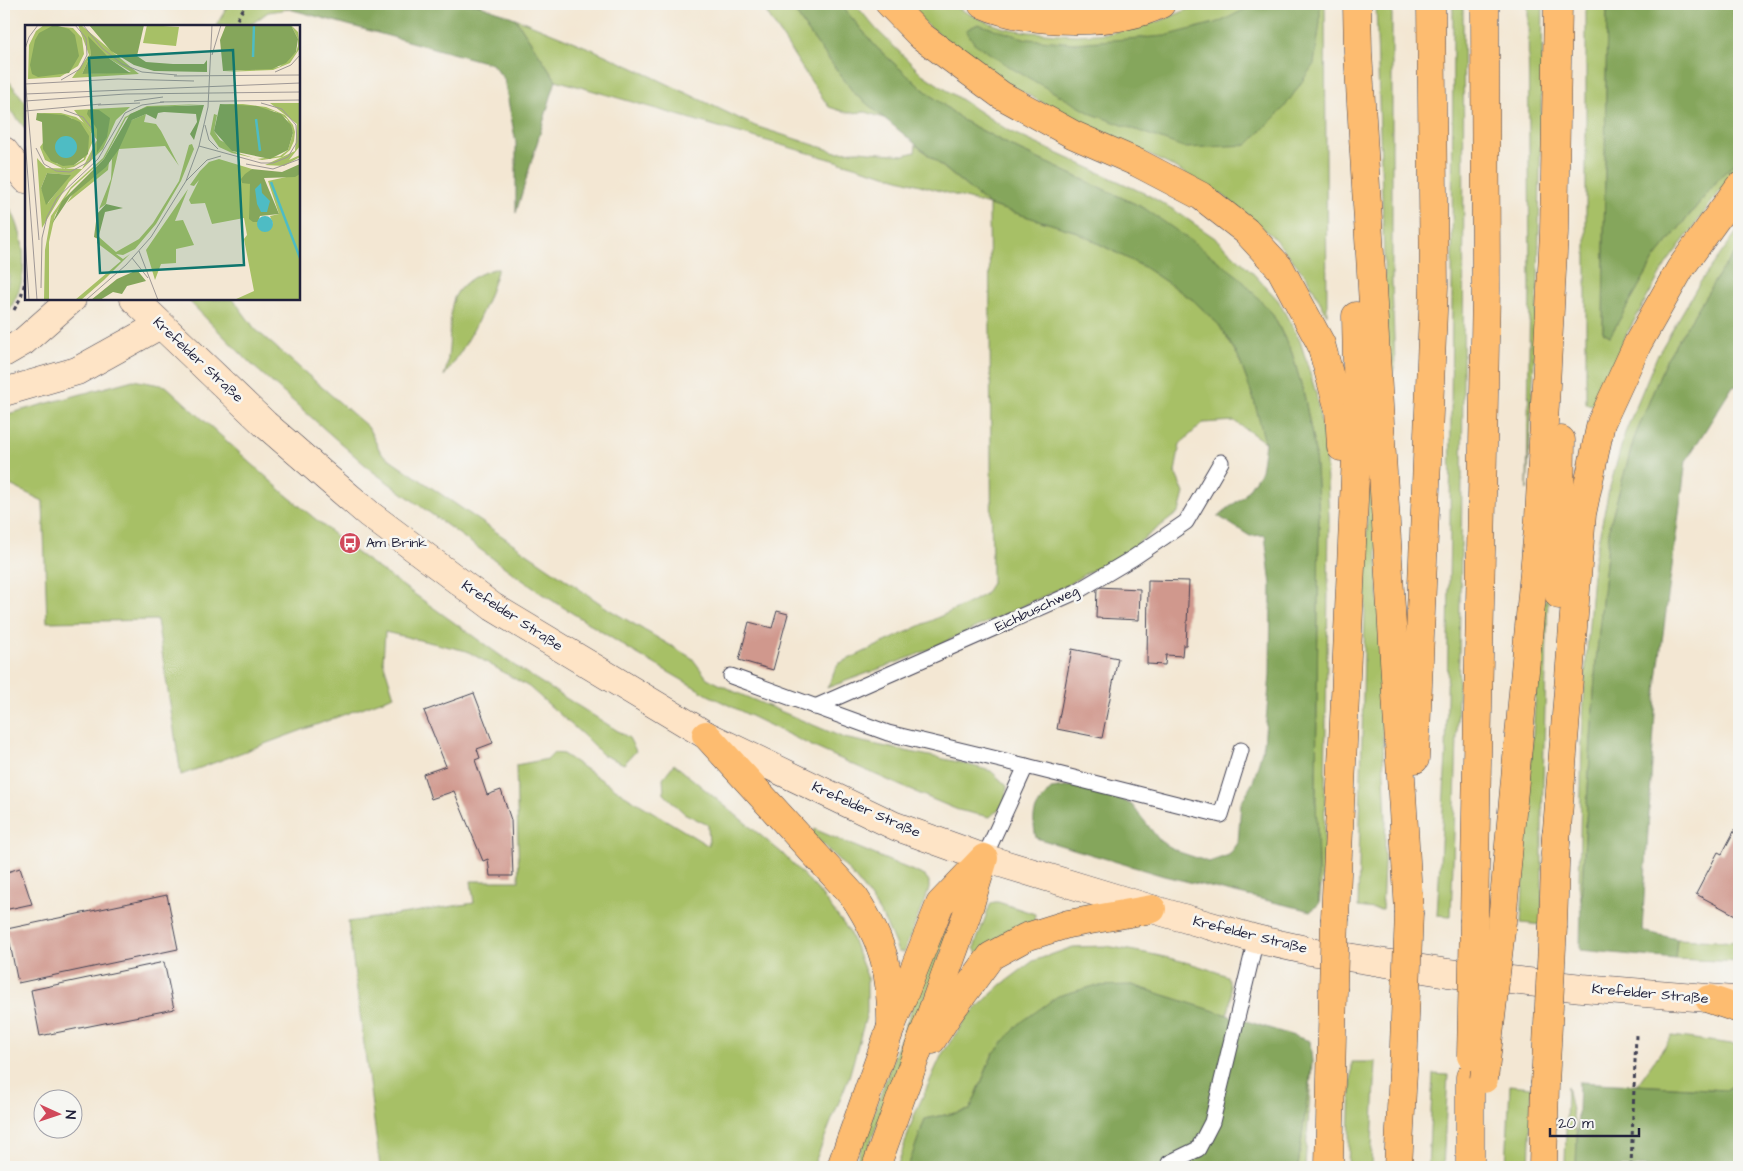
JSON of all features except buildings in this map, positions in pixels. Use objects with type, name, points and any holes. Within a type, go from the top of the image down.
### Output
[{"type":"highway","points":[[890,4],[921,36],[1001,95],[1074,135],[1138,163],[1201,196],[1246,231],[1280,268],[1321,344],[1339,410],[1350,592]]},
{"type":"highway","points":[[982,4],[995,9],[1048,19],[1076,21],[1131,14],[1161,4]]},
{"type":"highway","points":[[1357,4],[1358,52],[1410,912]]},
{"type":"highway","points":[[1398,1167],[1410,912],[1434,286],[1431,4]]},
{"type":"highway","points":[[1471,1167],[1477,1078],[1474,919],[1486,290],[1485,4]]},
{"type":"highway","points":[[1477,1078],[1502,921],[1539,518],[1554,232],[1558,4]]},
{"type":"highway","points":[[1329,1167],[1336,905],[1358,412],[1353,134],[1358,52]]},
{"type":"highway","points":[[1555,854],[1582,514],[1601,422],[1638,343],[1680,269],[1739,187]]},
{"type":"highway","points":[[1543,1167],[1555,854],[1562,303],[1554,232]]},
{"type":"highway","points":[[706,735],[856,898],[877,934],[889,972],[892,1000],[891,1026]]},
{"type":"highway","points":[[841,1167],[891,1026],[940,904],[984,858]]},
{"type":"highway","points":[[876,1167],[968,911],[984,858]]},
{"type":"highway","points":[[906,1081],[950,1012],[991,956],[1026,937],[1068,924],[1152,909]]},
{"type":"highway","points":[[1709,999],[1739,1009]]},
{"type":"main road","points":[[4,151],[25,178]]},
{"type":"main road","points":[[4,352],[23,342],[71,300]]},
{"type":"main road","name":"Krefelder Straße","points":[[135,300],[266,424],[341,490],[369,514],[493,607],[706,735],[895,826],[984,858],[1256,939],[1448,973],[1582,988],[1739,1000]]},
{"type":"main road","points":[[4,392],[77,371],[160,325]]},
{"type":"lane","name":"Eichbuschweg","points":[[815,707],[1076,592],[1125,563],[1186,522],[1221,462]]},
{"type":"lane","points":[[731,676],[888,734],[1026,766],[1221,815],[1240,750]]},
{"type":"lane","points":[[984,858],[1026,766]]},
{"type":"lane","points":[[1169,1163],[1198,1149],[1212,1122],[1256,939]]},
{"type":"path","points":[[233,25],[246,4]]},
{"type":"path","points":[[11,314],[21,297],[25,282]]},
{"type":"path","points":[[1631,1167],[1636,1035]]},
{"type":"green space","points":[[229,4],[279,4],[289,9],[268,12],[250,25],[217,25]]},
{"type":"green space","points":[[279,4],[478,4],[515,18],[556,80],[516,213],[516,143],[504,79],[492,64],[289,9]]},
{"type":"green space","points":[[761,4],[790,4],[854,93],[889,120],[866,112],[848,113],[829,107]]},
{"type":"green space","points":[[790,4],[840,4],[877,48],[918,85],[964,121],[1017,149],[1144,208],[1239,277],[1272,313],[1292,353],[1305,399],[1315,452],[1319,517],[1316,794],[1319,904],[1311,911],[1164,876],[1036,838],[1035,811],[1051,789],[1086,784],[1110,793],[1132,805],[1160,841],[1179,852],[1209,862],[1229,855],[1238,843],[1241,803],[1253,782],[1264,744],[1270,675],[1271,585],[1265,535],[1250,536],[1218,516],[1244,496],[1261,471],[1265,443],[1254,400],[1238,356],[1219,325],[1193,300],[1144,267],[1074,231],[989,205],[854,93]]},
{"type":"green space","points":[[840,4],[855,4],[876,29],[922,74],[1009,131],[1148,195],[1215,238],[1248,268],[1278,300],[1300,341],[1316,393],[1325,448],[1329,516],[1324,860],[1319,904],[1316,794],[1319,517],[1315,452],[1305,399],[1292,353],[1272,313],[1144,208],[1017,149],[964,121],[918,85],[877,48]]},
{"type":"green space","points":[[906,4],[949,4],[1004,28],[1029,32],[1076,35],[1110,33],[1160,21],[1201,4],[1325,4],[1327,315],[1307,277],[1272,236],[1224,196],[1176,168],[1054,109],[995,77],[927,25]]},
{"type":"green space","points":[[1255,4],[1320,4],[1320,23],[1314,64],[1284,108],[1247,145],[1186,148],[1092,114],[1013,69],[974,43],[966,30],[978,24],[1027,39],[1074,43],[1165,36],[1222,21]]},
{"type":"green space","points":[[1376,4],[1392,4],[1392,283],[1395,366],[1388,388]]},
{"type":"green space","points":[[1453,4],[1463,4],[1464,232],[1461,574],[1451,916],[1437,915],[1446,755],[1450,526]]},
{"type":"green space","points":[[1528,4],[1543,4],[1538,288],[1527,490],[1530,287]]},
{"type":"green space","points":[[1586,4],[1607,4],[1603,332],[1610,336],[1655,258],[1721,176],[1739,159],[1739,169],[1729,179],[1666,264],[1625,337],[1596,405],[1586,404]]},
{"type":"green space","points":[[1607,4],[1726,4],[1739,8],[1739,159],[1721,176],[1655,258],[1610,336],[1603,332]]},
{"type":"green space","points":[[515,18],[594,50],[755,126],[836,152],[859,151],[904,155],[915,152],[916,145],[989,205],[556,80]]},
{"type":"green space","points":[[4,75],[25,102],[25,128],[4,103]]},
{"type":"green space","points":[[4,200],[10,208],[19,229],[24,263],[21,284],[14,302],[4,319],[4,302],[9,276],[4,256]]},
{"type":"green space","points":[[989,205],[1074,231],[1144,267],[1193,300],[1219,325],[1238,356],[1254,400],[1266,443],[1234,421],[1203,423],[1180,444],[1175,472],[1184,493],[1179,512],[1121,556],[1066,586],[914,656],[827,688],[838,664],[971,602],[985,594],[992,583]]},
{"type":"green space","points":[[1739,229],[1739,248],[1721,271],[1666,360],[1634,439],[1610,524],[1596,661],[1581,900],[1579,885],[1582,739],[1586,662],[1594,561],[1609,490],[1625,433],[1657,356],[1699,284]]},
{"type":"green space","points":[[1739,248],[1739,387],[1733,386],[1686,461],[1657,679],[1642,931],[1677,939],[1675,959],[1580,950],[1581,900],[1596,661],[1610,524],[1634,439],[1666,360],[1721,271]]},
{"type":"green space","points":[[498,268],[476,324],[444,376],[448,362],[452,304],[457,292],[473,278]]},
{"type":"green space","points":[[188,300],[234,300],[255,329],[368,427],[381,453],[610,610],[692,658],[707,678],[735,692],[844,738],[958,762],[991,771],[1007,786],[1005,803],[990,817],[958,810],[814,747],[708,695],[632,651],[539,592],[372,471],[251,364]]},
{"type":"green space","points":[[133,380],[166,386],[284,493],[354,551],[515,666],[629,738],[636,751],[624,764],[603,755],[529,687],[467,651],[385,632],[383,661],[394,696],[181,775],[157,620],[47,622],[43,501],[4,482],[4,415]]},
{"type":"green space","points":[[1369,442],[1374,461],[1386,820],[1382,910],[1358,907]]},
{"type":"green space","points":[[1548,595],[1542,820],[1542,925],[1521,923],[1542,606]]},
{"type":"green space","points":[[554,753],[563,754],[623,794],[709,846],[708,825],[684,813],[664,794],[663,778],[674,764],[782,853],[816,888],[849,931],[867,976],[867,1013],[849,1077],[813,1167],[380,1167],[348,922],[474,903],[471,881],[519,881],[516,765],[548,759]]},
{"type":"green space","points":[[814,829],[925,876],[929,881],[929,889],[904,952],[898,952],[883,918],[863,888],[839,860],[812,835]]},
{"type":"green space","points":[[994,902],[1035,914],[1034,922],[978,954],[974,948],[990,905]]},
{"type":"green space","points":[[951,919],[935,972],[861,1167],[854,1167],[928,964]]},
{"type":"green space","points":[[1677,939],[1739,942],[1739,962],[1675,959]]},
{"type":"green space","points":[[1106,946],[1182,961],[1227,976],[1231,996],[1227,1015],[1131,985],[993,1053],[970,1110],[925,1119],[908,1167],[897,1167],[914,1116],[942,1054],[968,1016],[1001,985],[1033,961],[1073,947]]},
{"type":"green space","points":[[1132,985],[1310,1041],[1312,1062],[1298,1167],[908,1167],[925,1119],[970,1110],[993,1054],[1020,1023],[1058,996],[1094,986]]},
{"type":"green space","points":[[1672,1036],[1739,1045],[1739,1082],[1726,1090],[1637,1085]]},
{"type":"green space","points":[[1312,1062],[1305,1167],[1298,1167]]},
{"type":"green space","points":[[1352,1062],[1376,1062],[1371,1167],[1348,1167]]},
{"type":"green space","points":[[1433,1074],[1448,1075],[1443,1167],[1428,1167]]},
{"type":"green space","points":[[1579,1082],[1726,1090],[1739,1082],[1739,1167],[1576,1167]]},
{"type":"green space","points":[[1510,1085],[1532,1087],[1529,1167],[1506,1167]]},
{"type":"green space","points":[[1567,1086],[1577,1136],[1576,1167],[1565,1167]]},
{"type":"place","name":"Am Brink","points":[[350,543]]}]
